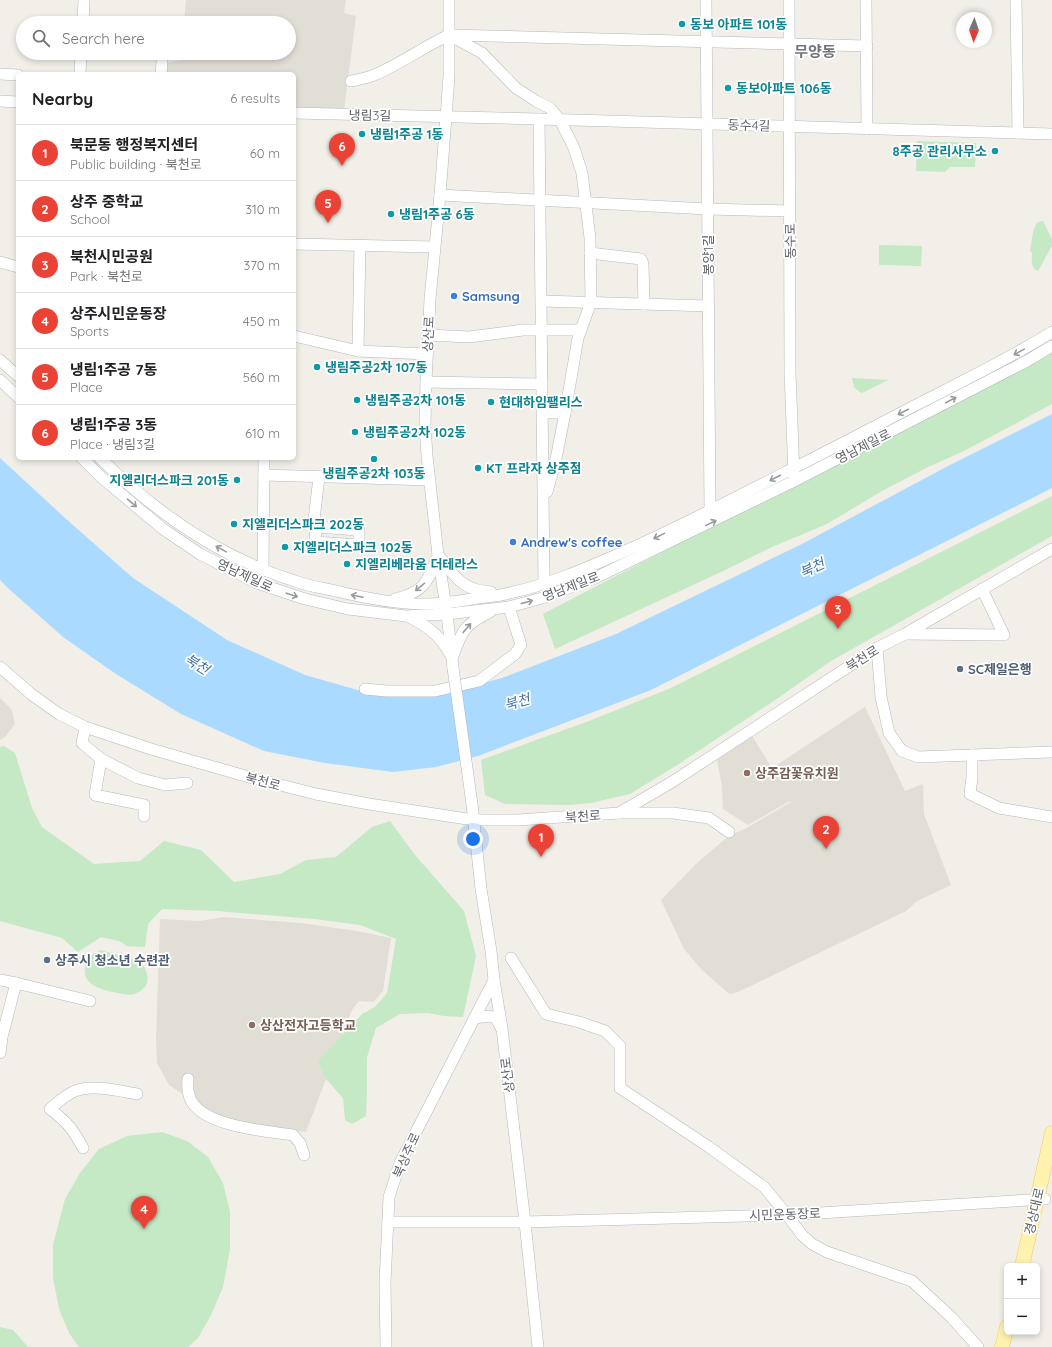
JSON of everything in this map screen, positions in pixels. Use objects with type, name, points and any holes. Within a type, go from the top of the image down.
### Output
[{"type":"main road","name":"경상대로","points":[[1030,1263],[1052,1133]]},
{"type":"main road","name":"경상대로","points":[[1023,1263],[1041,1200],[1052,1170]]},
{"type":"main road","points":[[1002,1347],[1005,1335]]},
{"type":"main road","points":[[1010,1347],[1013,1335]]},
{"type":"street","points":[[84,0],[84,16]]},
{"type":"street","name":"상산로","points":[[450,0],[446,117],[430,299],[425,425],[438,555],[472,804],[481,889],[502,1028],[538,1347]]},
{"type":"street","name":"봉양1길","points":[[706,0],[710,511]]},
{"type":"street","name":"동수로","points":[[789,0],[789,211],[791,287],[790,373],[794,482]]},
{"type":"street","points":[[866,0],[867,129]]},
{"type":"street","points":[[1016,0],[1018,133]]},
{"type":"street","points":[[449,35],[482,53],[516,88],[536,102],[550,108],[560,120],[574,148],[582,173],[590,253],[591,302],[578,338],[556,459],[543,506]]},
{"type":"street","points":[[351,81],[371,76],[386,69],[449,35],[867,46]]},
{"type":"street","points":[[80,72],[81,60]]},
{"type":"street","points":[[161,72],[162,62]]},
{"type":"street","points":[[0,74],[16,75]]},
{"type":"street","points":[[0,101],[16,102]]},
{"type":"street","name":"냉림3길","points":[[296,114],[446,117]]},
{"type":"street","name":"동수4길","points":[[446,117],[1052,134]]},
{"type":"street","points":[[539,119],[544,583]]},
{"type":"street","points":[[440,195],[708,209],[789,211]]},
{"type":"street","points":[[296,244],[434,248]]},
{"type":"street","points":[[358,350],[360,245]]},
{"type":"street","points":[[590,253],[641,259],[643,264],[644,304]]},
{"type":"street","points":[[0,262],[16,266]]},
{"type":"street","points":[[542,301],[708,306]]},
{"type":"street","points":[[428,335],[468,337],[523,330],[581,330]]},
{"type":"street","name":"영남제일로","points":[[84,460],[107,482],[163,529],[200,554],[257,583],[305,599],[348,609],[406,616],[446,609],[508,594],[589,567],[710,511],[793,469],[1021,352],[1052,332]]},
{"type":"street","points":[[296,336],[358,350],[427,354]]},
{"type":"street","name":"영남제일로","points":[[102,460],[166,515],[202,539],[263,570],[296,582],[360,597],[423,604],[446,609],[495,609],[542,598],[595,578],[794,482],[1052,346]]},
{"type":"street","points":[[0,360],[16,374]]},
{"type":"street","points":[[0,380],[16,395]]},
{"type":"street","points":[[426,382],[542,384]]},
{"type":"street","points":[[543,413],[565,413]]},
{"type":"street","points":[[263,570],[264,460]]},
{"type":"street","points":[[264,475],[430,480]]},
{"type":"street","points":[[316,527],[314,520],[319,477]]},
{"type":"street","name":"북천로","points":[[0,667],[30,694],[53,710],[85,727],[165,753],[309,793],[376,806],[474,820],[518,820],[619,813],[672,782],[877,648],[905,634],[1052,549]]},
{"type":"street","points":[[438,555],[455,577],[471,589],[508,594]]},
{"type":"street","points":[[386,601],[408,596],[419,589],[428,580],[438,555]]},
{"type":"street","points":[[905,634],[1004,635],[982,589]]},
{"type":"street","points":[[364,689],[387,691],[435,691],[479,680],[515,654],[521,646],[509,606]]},
{"type":"street","points":[[452,663],[457,643],[465,628],[474,620],[495,609]]},
{"type":"street","points":[[406,616],[424,624],[445,645],[452,663]]},
{"type":"street","points":[[877,648],[881,698],[889,733],[902,751],[918,757],[1052,752]]},
{"type":"street","points":[[85,727],[82,743],[101,759],[138,778],[165,785],[187,783]]},
{"type":"street","points":[[972,755],[970,794],[999,808],[1052,817]]},
{"type":"street","points":[[101,759],[95,794],[144,805],[144,816]]},
{"type":"street","points":[[619,813],[673,813],[709,818],[729,832]]},
{"type":"street","points":[[511,958],[546,1014],[579,1022],[605,1031],[620,1046],[620,1088],[709,1147],[764,1187],[802,1235],[812,1244],[827,1252],[912,1281],[951,1317],[978,1347]]},
{"type":"street","points":[[0,980],[90,1001]]},
{"type":"street","name":"북상주로","points":[[386,1347],[385,1283],[389,1197],[400,1163],[494,980]]},
{"type":"street","points":[[0,1053],[2,1037],[16,983]]},
{"type":"street","points":[[475,1018],[489,1016],[496,1018],[502,1028]]},
{"type":"street","points":[[188,1080],[187,1090],[194,1105],[210,1118],[248,1128],[293,1135],[300,1144],[304,1155]]},
{"type":"street","points":[[83,1148],[75,1132],[63,1119],[50,1109],[66,1095],[82,1088],[96,1088],[138,1094]]},
{"type":"street","name":"시민운동장로","points":[[388,1222],[525,1222],[787,1215],[1041,1200]]},
{"type":"shaded area","points":[[186,0],[346,0],[344,13],[356,16],[344,111],[296,107],[296,72],[164,72],[164,64],[181,60],[296,60],[296,16],[185,16]]},
{"type":"shaded area","points":[[0,698],[12,710],[15,724],[5,737],[0,740]]},
{"type":"shaded area","points":[[865,707],[905,791],[923,784],[924,814],[951,885],[917,901],[906,911],[738,992],[730,994],[702,970],[684,949],[661,900],[698,862],[730,835],[745,829],[791,802],[790,801],[748,825],[723,809],[722,786],[717,760],[752,736],[772,768]]},
{"type":"shaded area","name":"상산전자고등학교","points":[[223,917],[301,923],[357,931],[391,938],[383,991],[374,1002],[359,1001],[352,1010],[306,1132],[248,1124],[213,1114],[169,1085],[157,1063],[156,1039],[160,919],[200,921]]},
{"type":"green space","points":[[917,141],[976,143],[975,167],[950,167],[945,172],[916,171]]},
{"type":"green space","points":[[1043,221],[1052,239],[1052,246],[1038,271],[1035,270],[1033,266],[1032,253],[1030,251],[1033,232],[1037,222]]},
{"type":"green space","points":[[879,245],[922,246],[921,266],[879,265]]},
{"type":"green space","points":[[1052,349],[1052,404],[964,451],[928,467],[882,491],[827,524],[772,547],[555,649],[543,614]]},
{"type":"green space","points":[[852,378],[888,380],[861,393],[854,387]]},
{"type":"green space","points":[[1052,496],[1052,536],[831,661],[682,762],[630,794],[591,803],[569,805],[505,804],[485,795],[481,760],[589,721],[671,688]]},
{"type":"green space","points":[[4,746],[15,753],[32,808],[42,827],[94,864],[140,861],[164,841],[201,850],[234,882],[280,874],[306,860],[336,857],[372,827],[390,821],[415,855],[464,911],[476,956],[463,1017],[428,1013],[400,1014],[376,1028],[367,1057],[366,1116],[352,1124],[345,1120],[343,1098],[326,1079],[318,1061],[362,1014],[375,1007],[387,993],[396,939],[360,925],[314,919],[217,911],[162,909],[148,924],[145,947],[127,946],[119,941],[101,937],[78,952],[62,938],[0,921],[0,747]]},
{"type":"green space","points":[[101,950],[140,962],[146,970],[147,983],[144,988],[138,993],[130,995],[108,991],[93,985],[88,981],[85,975],[85,967],[88,958]]},
{"type":"green space","points":[[162,1132],[187,1141],[208,1157],[223,1183],[230,1212],[230,1249],[223,1287],[211,1315],[198,1338],[188,1347],[79,1347],[69,1333],[59,1309],[53,1277],[53,1245],[65,1199],[80,1173],[99,1149],[127,1136]]},
{"type":"green space","points":[[0,1327],[13,1330],[28,1347],[0,1347]]},
{"type":"water","name":"북천","points":[[1052,414],[1052,488],[651,690],[478,756],[436,767],[393,772],[325,763],[264,751],[181,714],[116,674],[63,637],[0,580],[0,458],[133,578],[227,640],[305,675],[361,691],[439,695],[502,678],[616,634],[802,544],[948,466]]},
{"type":"place","name":"동보 아파트 101동","points":[[682,24]]},
{"type":"place","name":"동보아파트 106동","points":[[728,88]]},
{"type":"place","name":"냉림1주공 1동","points":[[362,134]]},
{"type":"place","name":"8주공 관리사무소","points":[[995,151]]},
{"type":"place","name":"냉림1주공 3동","points":[[342,166]]},
{"type":"place","name":"냉림1주공 6동","points":[[391,214]]},
{"type":"place","name":"냉림1주공 7동","points":[[328,223]]},
{"type":"place","name":"Samsung","points":[[454,296]]},
{"type":"place","name":"냉림주공2차 107동","points":[[317,367]]},
{"type":"place","name":"냉림주공2차 101동","points":[[357,400]]},
{"type":"place","name":"현대하임팰리스","points":[[491,402]]},
{"type":"place","name":"냉림주공2차 102동","points":[[355,432]]},
{"type":"place","name":"냉림주공2차 103동","points":[[374,459]]},
{"type":"place","name":"KT 프라자 상주점","points":[[478,468]]},
{"type":"place","name":"지엘리더스파크 201동","points":[[237,480]]},
{"type":"place","name":"지엘리더스파크 202동","points":[[234,524]]},
{"type":"place","name":"Andrew's coffee","points":[[513,542]]},
{"type":"place","name":"지엘리더스파크 102동","points":[[285,547]]},
{"type":"place","name":"지엘리베라움 더테라스","points":[[347,564]]},
{"type":"place","name":"북천시민공원","points":[[838,629]]},
{"type":"place","name":"SC제일은행","points":[[960,669]]},
{"type":"place","name":"상주감꽃유치원","points":[[747,773]]},
{"type":"place","name":"상주 중학교","points":[[826,849]]},
{"type":"place","name":"북문동 행정복지센터","points":[[541,857]]},
{"type":"place","name":"상주시 청소년 수련관","points":[[47,960]]},
{"type":"place","name":"상산전자고등학교","points":[[252,1025]]},
{"type":"place","name":"상주시민운동장","points":[[144,1229]]},
{"type":"district","name":"무양동","points":[[815,52]]}]
